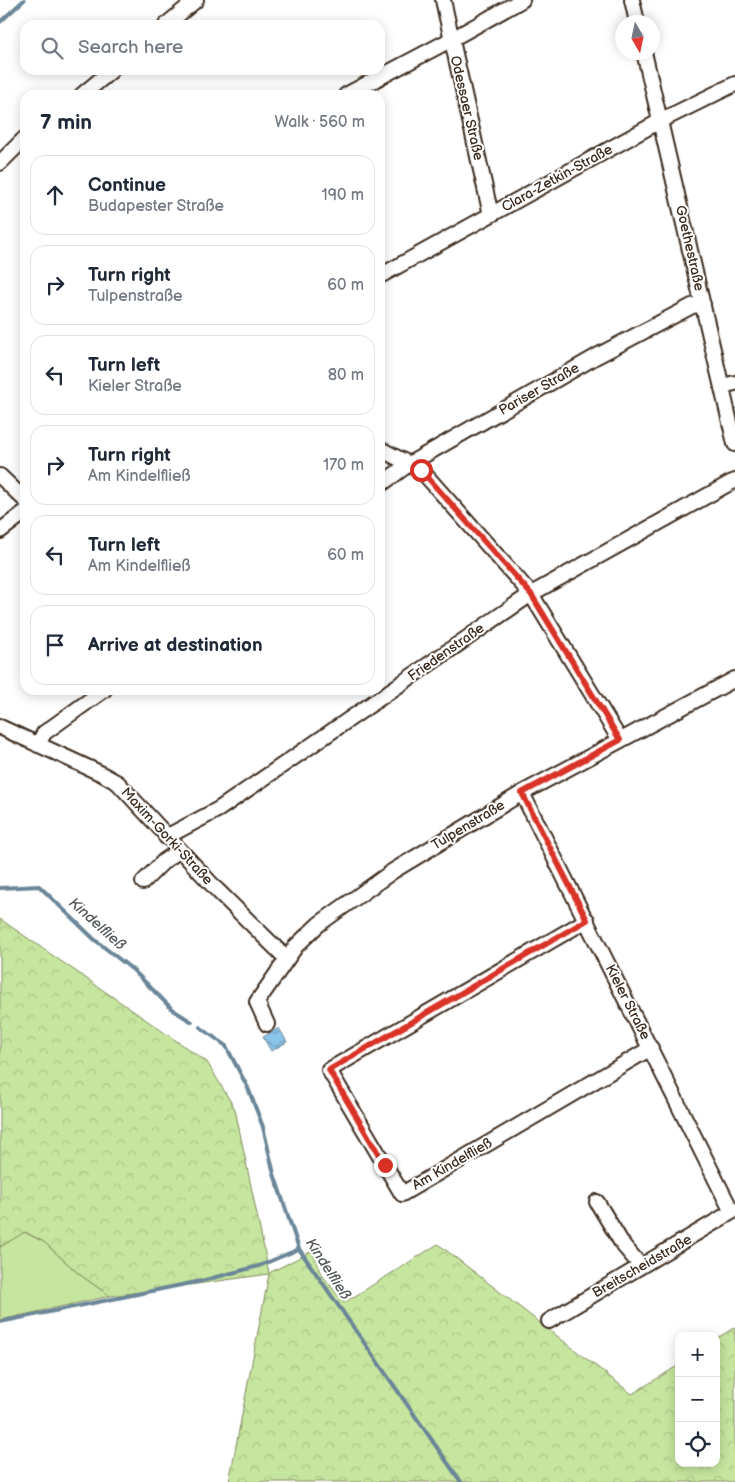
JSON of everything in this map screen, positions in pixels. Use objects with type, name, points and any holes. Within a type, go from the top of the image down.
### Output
[{"type":"street","points":[[172,20],[196,0]]},
{"type":"street","name":"Odessaer Straße","points":[[443,0],[491,215]]},
{"type":"street","points":[[385,74],[522,0]]},
{"type":"street","points":[[632,0],[635,15]]},
{"type":"street","name":"Goethestraße","points":[[646,60],[703,304],[729,384],[735,444]]},
{"type":"street","points":[[89,90],[106,75]]},
{"type":"street","points":[[355,90],[384,75]]},
{"type":"street","name":"Clara-Zetkin-Straße","points":[[385,273],[660,121],[735,84]]},
{"type":"street","points":[[0,164],[20,143]]},
{"type":"street","name":"Pariser Straße","points":[[385,481],[409,464],[598,356],[692,306],[703,304]]},
{"type":"street","points":[[385,452],[421,470],[531,594],[620,740]]},
{"type":"street","points":[[0,476],[20,495]]},
{"type":"street","name":"Friedenstraße","points":[[385,695],[531,594],[721,487],[735,481]]},
{"type":"street","points":[[0,531],[20,516]]},
{"type":"street","name":"Tulpenstraße","points":[[267,1024],[257,1002],[296,946],[319,924],[393,871],[522,793],[735,678]]},
{"type":"street","points":[[38,745],[44,733],[97,695]]},
{"type":"street","name":"Friedenstraße","points":[[166,837],[219,809],[384,695]]},
{"type":"street","name":"Maxim-Gorki-Straße","points":[[0,727],[118,783],[166,837],[287,959]]},
{"type":"street","name":"Kieler Straße","points":[[522,793],[734,1211]]},
{"type":"street","points":[[143,882],[164,861],[179,850]]},
{"type":"street","name":"Am Kindelfließ","points":[[587,920],[329,1070],[402,1194],[651,1048]]},
{"type":"street","points":[[597,1202],[623,1246],[641,1266]]},
{"type":"street","name":"Breitscheidstraße","points":[[549,1320],[734,1211]]},
{"type":"green space","points":[[0,919],[207,1062],[235,1109],[269,1273],[312,1251],[323,1276],[344,1303],[438,1244],[632,1394],[675,1367],[675,1467],[720,1467],[720,1336],[735,1327],[735,1482],[229,1482],[269,1274],[110,1296],[79,1274],[44,1242],[25,1232],[0,1247]]},
{"type":"green space","points":[[24,1232],[44,1242],[79,1274],[110,1296],[0,1320],[0,1247]]},
{"type":"water","points":[[279,1028],[287,1042],[271,1051],[263,1037]]},
{"type":"waterway","points":[[0,22],[24,0]]},
{"type":"waterway","name":"Kindelfließ","points":[[0,888],[39,886],[95,940],[133,970],[173,1010],[192,1022]]},
{"type":"waterway","name":"Kindelfließ","points":[[200,1027],[226,1046],[248,1088],[263,1127],[274,1174],[299,1249],[461,1482]]},
{"type":"waterway","points":[[0,1322],[201,1281],[259,1266],[299,1249]]},
{"type":"route","points":[[385,1165],[329,1070],[587,920],[522,793],[620,740],[531,594],[421,470]]}]
